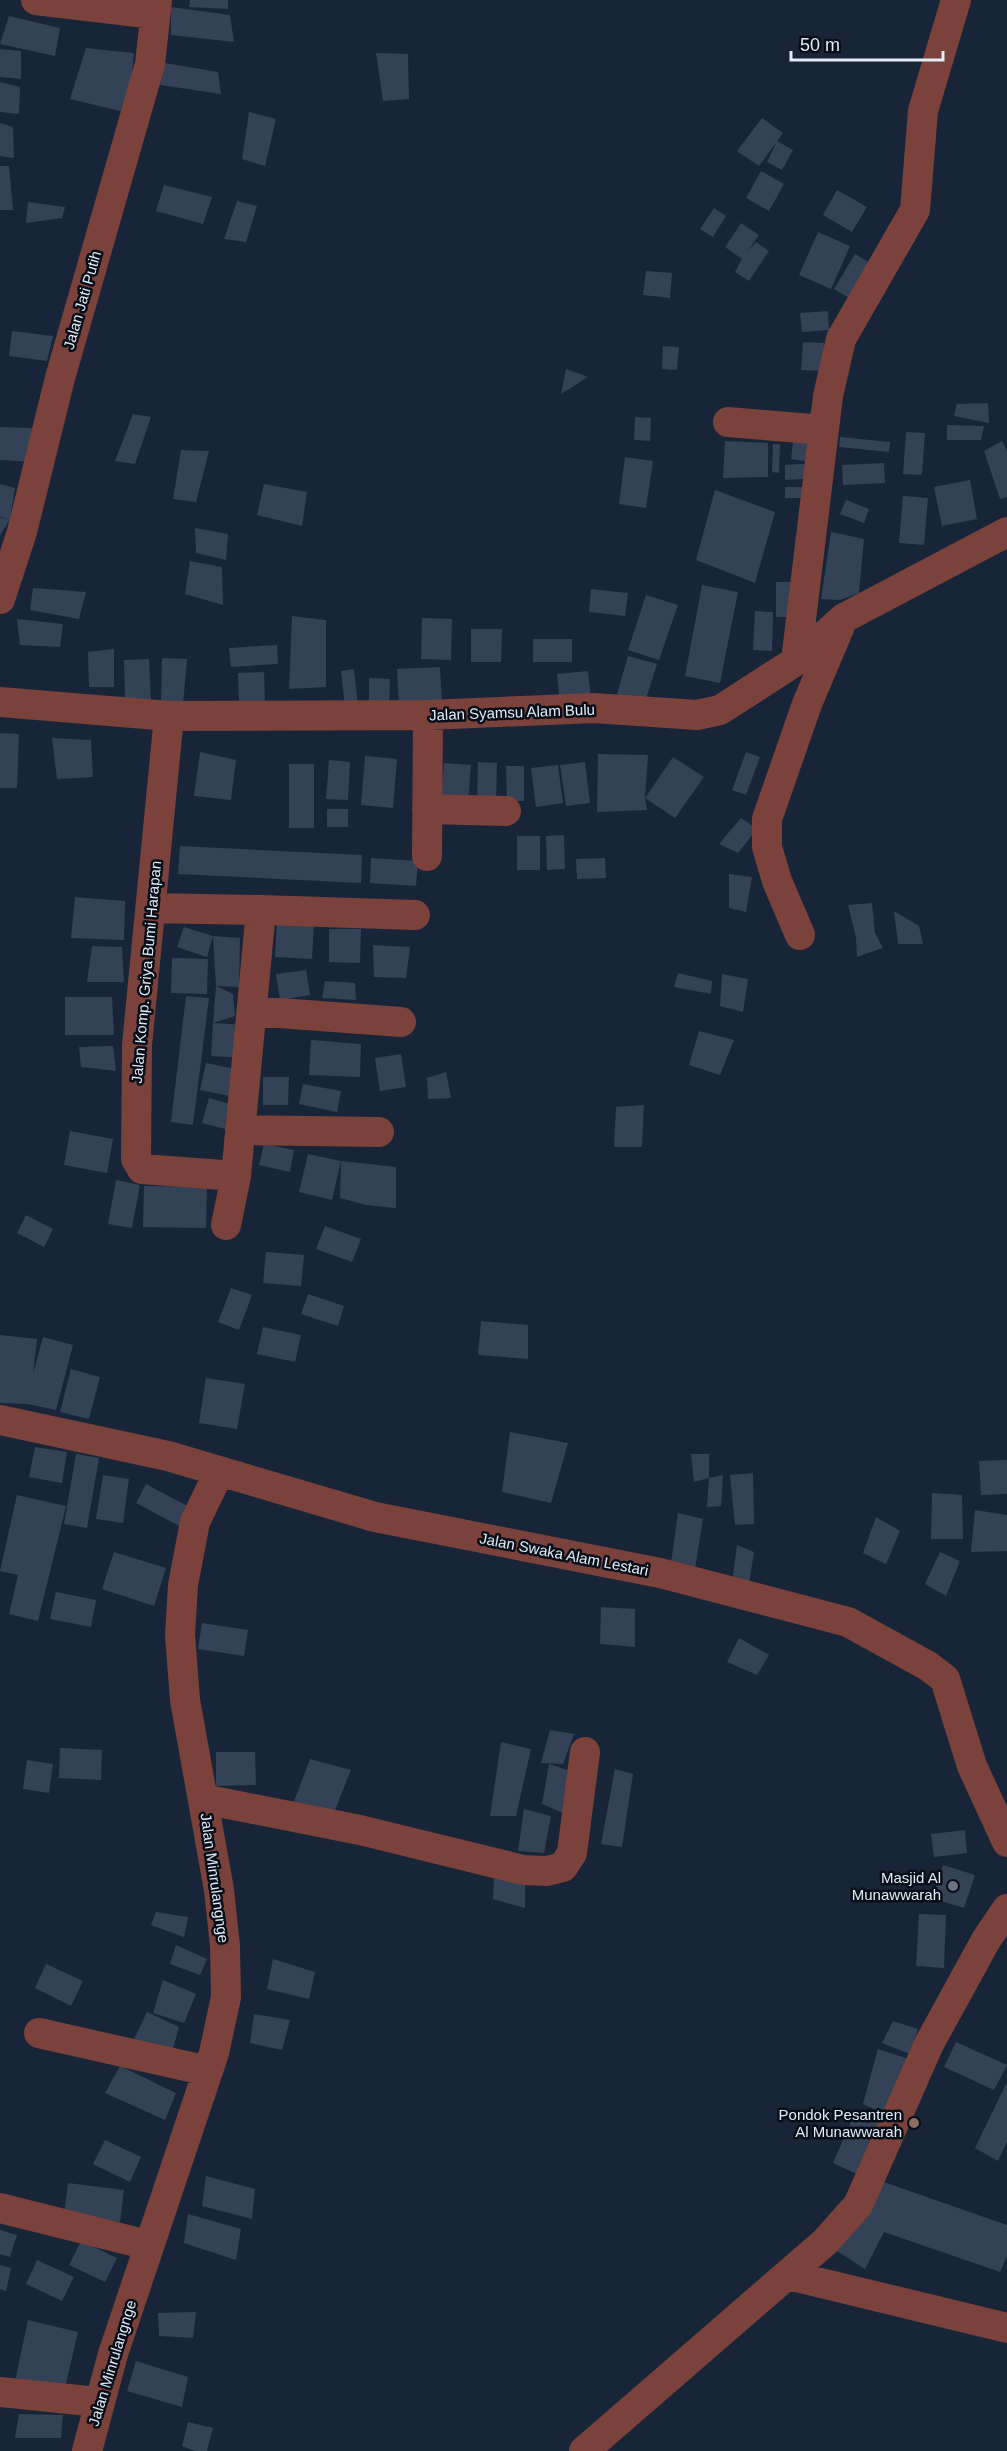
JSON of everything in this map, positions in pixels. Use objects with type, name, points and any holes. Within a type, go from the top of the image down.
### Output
[{"type":"street","points":[[36,0],[156,7]]},
{"type":"street","points":[[796,661],[830,386],[841,339],[915,210],[923,111],[956,0]]},
{"type":"street","name":"Jalan Jati Putih","points":[[0,599],[22,532],[60,378],[150,64],[156,7]]},
{"type":"street","points":[[728,422],[824,430]]},
{"type":"street","name":"Jalan Syamsu Alam Bulu","points":[[0,702],[168,716],[428,715],[594,708],[697,716],[720,710],[796,661],[844,618],[1007,532]]},
{"type":"street","points":[[800,935],[777,881],[767,847],[767,819],[807,704],[844,618]]},
{"type":"street","points":[[427,856],[428,715]]},
{"type":"street","name":"Jalan Komp. Griya Bumi Harapan","points":[[168,716],[137,1046],[136,1159],[142,1169],[236,1176]]},
{"type":"street","points":[[427,809],[506,811]]},
{"type":"street","points":[[151,908],[415,915]]},
{"type":"street","points":[[226,1225],[236,1176],[261,910]]},
{"type":"street","points":[[252,1011],[401,1022]]},
{"type":"street","points":[[240,1130],[379,1132]]},
{"type":"street","name":"Jalan Swaka Alam Lestari","points":[[0,1420],[168,1456],[375,1518],[660,1573],[848,1622],[928,1666],[945,1679],[972,1766],[1007,1842]]},
{"type":"street","name":"Jalan Minrulangnge","points":[[87,2451],[98,2402],[148,2245],[208,2071],[226,1997],[225,1946],[219,1890],[185,1700],[180,1635],[183,1585],[195,1522],[219,1472]]},
{"type":"street","points":[[203,1799],[360,1830],[523,1870],[547,1870],[563,1867],[572,1852],[585,1752]]},
{"type":"street","points":[[584,2451],[788,2275],[838,2229],[858,2205],[929,2044],[986,1940],[1007,1909]]},
{"type":"street","points":[[39,2032],[208,2071]]},
{"type":"street","points":[[0,2208],[148,2245]]},
{"type":"street","points":[[788,2275],[1007,2328]]},
{"type":"street","points":[[0,2392],[98,2402]]},
{"type":"building","points":[[190,0],[228,0],[228,9],[189,7]]},
{"type":"building","points":[[171,7],[230,15],[234,42],[171,35]]},
{"type":"building","points":[[9,16],[60,28],[55,56],[0,44]]},
{"type":"building","points":[[86,48],[134,53],[128,113],[70,99]]},
{"type":"building","points":[[0,49],[21,51],[21,79],[0,77]]},
{"type":"building","points":[[376,53],[408,54],[409,99],[383,101]]},
{"type":"building","points":[[165,63],[218,72],[221,94],[160,85]]},
{"type":"building","points":[[0,82],[20,87],[19,114],[0,112]]},
{"type":"building","points":[[249,112],[276,119],[265,166],[242,159]]},
{"type":"building","points":[[762,118],[783,133],[759,166],[737,151]]},
{"type":"building","points":[[0,123],[13,127],[14,158],[0,156]]},
{"type":"building","points":[[777,141],[793,150],[782,170],[767,162]]},
{"type":"building","points":[[0,166],[9,166],[13,210],[0,210]]},
{"type":"building","points":[[761,171],[784,184],[769,211],[746,198]]},
{"type":"building","points":[[164,185],[212,197],[203,224],[156,211]]},
{"type":"building","points":[[837,190],[867,207],[852,232],[823,215]]},
{"type":"building","points":[[237,201],[257,206],[246,242],[224,239]]},
{"type":"building","points":[[28,202],[65,207],[62,218],[26,223]]},
{"type":"building","points":[[714,208],[726,216],[713,237],[700,229]]},
{"type":"building","points":[[741,223],[759,235],[747,252],[756,242],[769,251],[749,281],[735,272],[742,259],[725,247]]},
{"type":"building","points":[[818,232],[850,246],[831,289],[799,275]]},
{"type":"building","points":[[855,254],[875,266],[854,301],[834,289]]},
{"type":"building","points":[[646,271],[672,273],[670,298],[643,295]]},
{"type":"building","points":[[828,311],[829,330],[802,332],[800,313]]},
{"type":"building","points":[[12,331],[53,336],[47,361],[9,356]]},
{"type":"building","points":[[803,342],[824,343],[822,371],[801,370]]},
{"type":"building","points":[[663,346],[679,347],[677,370],[662,369]]},
{"type":"building","points":[[566,369],[588,377],[561,394]]},
{"type":"building","points":[[988,403],[989,423],[954,416],[957,404]]},
{"type":"building","points":[[133,414],[151,417],[135,464],[115,461]]},
{"type":"building","points":[[635,417],[651,418],[650,441],[634,440]]},
{"type":"building","points":[[947,425],[984,426],[981,440],[947,440]]},
{"type":"building","points":[[0,427],[35,428],[31,462],[0,460]]},
{"type":"building","points":[[906,432],[925,433],[922,475],[903,474]]},
{"type":"building","points":[[794,435],[814,437],[811,462],[791,459]]},
{"type":"building","points":[[840,437],[890,442],[889,452],[839,447]]},
{"type":"building","points":[[725,441],[768,443],[768,477],[723,478]]},
{"type":"building","points":[[1002,441],[1007,451],[1007,497],[1000,499],[984,451]]},
{"type":"building","points":[[773,444],[780,444],[779,473],[772,472]]},
{"type":"building","points":[[181,450],[209,451],[196,502],[173,499]]},
{"type":"building","points":[[625,457],[653,461],[646,508],[619,504]]},
{"type":"building","points":[[817,463],[818,478],[785,480],[785,465]]},
{"type":"building","points":[[884,463],[885,483],[843,485],[842,465]]},
{"type":"building","points":[[970,480],[977,519],[942,526],[934,487]]},
{"type":"building","points":[[0,484],[15,488],[10,519],[0,517]]},
{"type":"building","points":[[264,484],[307,492],[302,526],[257,515]]},
{"type":"building","points":[[785,487],[816,487],[816,498],[785,498]]},
{"type":"building","points":[[715,490],[775,512],[755,583],[696,560]]},
{"type":"building","points":[[903,496],[928,498],[924,545],[899,543]]},
{"type":"building","points":[[846,500],[869,509],[864,523],[840,514]]},
{"type":"building","points":[[0,518],[10,519],[0,536]]},
{"type":"building","points":[[195,528],[228,534],[226,560],[196,553]]},
{"type":"building","points":[[831,532],[864,539],[859,593],[840,600],[821,599]]},
{"type":"building","points":[[190,561],[222,567],[223,605],[185,594]]},
{"type":"building","points":[[776,582],[796,582],[797,617],[776,617]]},
{"type":"building","points":[[702,585],[738,592],[720,683],[685,676]]},
{"type":"building","points":[[33,588],[86,592],[79,619],[30,610]]},
{"type":"building","points":[[591,589],[628,593],[625,616],[589,612]]},
{"type":"building","points":[[646,595],[678,605],[659,660],[628,650]]},
{"type":"building","points":[[755,611],[773,612],[772,651],[753,650]]},
{"type":"building","points":[[292,616],[326,620],[326,687],[289,689]]},
{"type":"building","points":[[422,618],[452,619],[451,660],[421,659]]},
{"type":"building","points":[[17,619],[63,624],[60,647],[20,645]]},
{"type":"building","points":[[471,629],[502,629],[501,662],[471,662]]},
{"type":"building","points":[[533,639],[572,639],[572,662],[533,662]]},
{"type":"building","points":[[277,645],[278,664],[231,667],[229,648]]},
{"type":"building","points":[[114,649],[114,687],[89,687],[88,652]]},
{"type":"building","points":[[628,656],[657,664],[645,702],[617,694]]},
{"type":"building","points":[[162,658],[187,659],[183,704],[161,703]]},
{"type":"building","points":[[149,659],[151,700],[125,701],[124,660]]},
{"type":"building","points":[[440,667],[442,703],[399,706],[397,669]]},
{"type":"building","points":[[354,669],[358,707],[345,708],[341,671]]},
{"type":"building","points":[[588,671],[591,700],[560,703],[557,674]]},
{"type":"building","points":[[264,672],[265,701],[239,701],[238,673]]},
{"type":"building","points":[[369,678],[390,679],[389,709],[369,709]]},
{"type":"building","points":[[0,733],[19,734],[17,788],[0,788]]},
{"type":"building","points":[[52,738],[91,740],[93,777],[57,779]]},
{"type":"building","points":[[200,752],[236,760],[231,800],[194,796]]},
{"type":"building","points":[[746,752],[760,757],[746,795],[732,790]]},
{"type":"building","points":[[598,754],[648,755],[645,798],[647,810],[597,812]]},
{"type":"building","points":[[365,756],[397,759],[393,808],[361,805]]},
{"type":"building","points":[[673,757],[704,777],[675,818],[645,798]]},
{"type":"building","points":[[329,760],[350,762],[348,800],[326,799]]},
{"type":"building","points":[[478,762],[497,763],[496,804],[477,803]]},
{"type":"building","points":[[585,762],[590,803],[566,806],[560,765]]},
{"type":"building","points":[[444,763],[471,765],[468,804],[441,802]]},
{"type":"building","points":[[289,764],[314,764],[314,828],[289,828]]},
{"type":"building","points":[[558,765],[563,803],[536,807],[531,768]]},
{"type":"building","points":[[506,766],[524,766],[524,801],[507,801]]},
{"type":"building","points":[[327,809],[348,809],[348,827],[327,827]]},
{"type":"building","points":[[741,818],[757,829],[738,853],[719,844]]},
{"type":"building","points":[[564,835],[565,869],[547,870],[546,836]]},
{"type":"building","points":[[517,836],[540,836],[540,870],[517,870]]},
{"type":"building","points":[[180,846],[362,855],[361,883],[178,874]]},
{"type":"building","points":[[371,858],[418,861],[416,886],[370,883]]},
{"type":"building","points":[[605,858],[606,878],[577,879],[576,859]]},
{"type":"building","points":[[729,874],[752,877],[746,912],[729,908]]},
{"type":"building","points":[[75,897],[125,901],[124,940],[71,938]]},
{"type":"building","points":[[872,903],[875,933],[883,948],[857,957],[856,937],[848,905]]},
{"type":"building","points":[[894,911],[919,926],[923,944],[898,944]]},
{"type":"building","points":[[277,922],[314,924],[312,959],[275,957]]},
{"type":"building","points":[[184,927],[213,936],[207,957],[177,947]]},
{"type":"building","points":[[329,929],[361,929],[360,963],[329,962]]},
{"type":"building","points":[[213,936],[240,938],[239,987],[216,986]]},
{"type":"building","points":[[373,945],[410,947],[406,978],[374,977]]},
{"type":"building","points":[[92,946],[122,947],[124,982],[87,982]]},
{"type":"building","points":[[172,958],[208,959],[207,994],[171,993]]},
{"type":"building","points":[[306,970],[310,995],[280,1000],[276,974]]},
{"type":"building","points":[[678,973],[712,981],[711,994],[674,987]]},
{"type":"building","points":[[722,974],[748,979],[743,1012],[720,1006]]},
{"type":"building","points":[[325,981],[355,983],[356,1000],[322,998]]},
{"type":"building","points":[[216,986],[233,994],[235,1016],[213,1023]]},
{"type":"building","points":[[186,996],[209,998],[193,1125],[171,1122]]},
{"type":"building","points":[[65,997],[112,997],[114,1035],[65,1035]]},
{"type":"building","points":[[213,1023],[246,1025],[244,1058],[211,1056]]},
{"type":"building","points":[[699,1031],[734,1040],[720,1075],[689,1065]]},
{"type":"building","points":[[311,1040],[361,1044],[360,1077],[309,1075]]},
{"type":"building","points":[[113,1046],[116,1071],[81,1067],[79,1047]]},
{"type":"building","points":[[401,1054],[406,1087],[380,1091],[375,1058]]},
{"type":"building","points":[[206,1063],[236,1069],[230,1096],[200,1090]]},
{"type":"building","points":[[446,1072],[451,1098],[428,1099],[427,1078]]},
{"type":"building","points":[[263,1077],[289,1077],[288,1105],[263,1105]]},
{"type":"building","points":[[303,1084],[341,1091],[337,1112],[299,1104]]},
{"type":"building","points":[[209,1098],[240,1107],[233,1131],[202,1123]]},
{"type":"building","points":[[644,1105],[642,1147],[614,1147],[616,1107]]},
{"type":"building","points":[[70,1131],[113,1139],[107,1173],[64,1165]]},
{"type":"building","points":[[264,1144],[294,1150],[290,1172],[259,1165]]},
{"type":"building","points":[[308,1154],[341,1161],[332,1200],[299,1192]]},
{"type":"building","points":[[341,1161],[396,1167],[396,1208],[366,1205],[340,1198]]},
{"type":"building","points":[[116,1180],[140,1185],[132,1228],[108,1224]]},
{"type":"building","points":[[144,1186],[207,1187],[206,1228],[143,1227]]},
{"type":"building","points":[[26,1215],[53,1229],[44,1247],[17,1233]]},
{"type":"building","points":[[325,1226],[361,1239],[352,1262],[316,1249]]},
{"type":"building","points":[[266,1252],[304,1255],[301,1286],[263,1283]]},
{"type":"building","points":[[231,1288],[252,1295],[239,1330],[218,1322]]},
{"type":"building","points":[[308,1294],[344,1306],[338,1326],[301,1314]]},
{"type":"building","points":[[481,1321],[528,1325],[528,1359],[478,1355]]},
{"type":"building","points":[[263,1327],[301,1335],[295,1362],[257,1354]]},
{"type":"building","points":[[0,1335],[37,1339],[33,1374],[43,1337],[73,1345],[56,1410],[27,1404],[0,1403]]},
{"type":"building","points":[[71,1369],[100,1377],[89,1419],[60,1412]]},
{"type":"building","points":[[206,1378],[245,1384],[237,1429],[199,1423]]},
{"type":"building","points":[[510,1432],[568,1443],[551,1503],[502,1492]]},
{"type":"building","points":[[35,1447],[67,1452],[62,1483],[29,1477]]},
{"type":"building","points":[[76,1454],[99,1458],[87,1528],[64,1524]]},
{"type":"building","points":[[691,1454],[709,1454],[709,1478],[694,1482]]},
{"type":"building","points":[[1007,1460],[1007,1494],[981,1495],[979,1461]]},
{"type":"building","points":[[753,1473],[754,1524],[735,1525],[730,1475]]},
{"type":"building","points":[[103,1475],[129,1479],[123,1523],[96,1519]]},
{"type":"building","points":[[723,1475],[721,1506],[707,1507],[709,1478]]},
{"type":"building","points":[[146,1484],[193,1509],[183,1528],[136,1503]]},
{"type":"building","points":[[932,1493],[962,1495],[963,1539],[931,1539]]},
{"type":"building","points":[[17,1495],[66,1506],[38,1621],[9,1614],[18,1575],[0,1571]]},
{"type":"building","points":[[975,1510],[1007,1515],[1007,1551],[971,1552]]},
{"type":"building","points":[[678,1513],[703,1519],[695,1569],[671,1563]]},
{"type":"building","points":[[876,1517],[900,1531],[886,1564],[863,1553]]},
{"type":"building","points":[[737,1545],[754,1552],[749,1584],[733,1576]]},
{"type":"building","points":[[114,1552],[166,1568],[154,1606],[102,1589]]},
{"type":"building","points":[[940,1552],[960,1561],[946,1596],[925,1584]]},
{"type":"building","points":[[56,1592],[96,1600],[91,1627],[50,1619]]},
{"type":"building","points":[[601,1607],[635,1609],[635,1647],[600,1644]]},
{"type":"building","points":[[202,1623],[248,1630],[244,1656],[198,1649]]},
{"type":"building","points":[[739,1638],[769,1655],[757,1675],[727,1662]]},
{"type":"building","points":[[550,1730],[574,1734],[563,1764],[541,1763]]},
{"type":"building","points":[[501,1742],[531,1749],[516,1816],[490,1816]]},
{"type":"building","points":[[60,1748],[102,1750],[101,1780],[59,1778]]},
{"type":"building","points":[[216,1752],[255,1752],[256,1785],[216,1786]]},
{"type":"building","points":[[310,1759],[351,1770],[335,1810],[293,1804]]},
{"type":"building","points":[[27,1760],[53,1764],[49,1793],[23,1789]]},
{"type":"building","points":[[549,1764],[570,1771],[563,1813],[542,1804]]},
{"type":"building","points":[[615,1769],[633,1774],[622,1847],[601,1844]]},
{"type":"building","points":[[524,1809],[551,1816],[544,1853],[518,1851]]},
{"type":"building","points":[[965,1830],[967,1853],[934,1857],[931,1834]]},
{"type":"building","name":"Masjid Al Munawwarah","points":[[943,1865],[975,1875],[964,1908],[932,1898]]},
{"type":"building","points":[[494,1878],[525,1885],[525,1908],[493,1899]]},
{"type":"building","points":[[156,1912],[188,1917],[184,1937],[151,1925]]},
{"type":"building","points":[[919,1914],[946,1915],[944,1968],[916,1966]]},
{"type":"building","points":[[176,1945],[207,1959],[200,1975],[170,1964]]},
{"type":"building","points":[[273,1959],[315,1972],[309,1999],[267,1989]]},
{"type":"building","points":[[46,1964],[83,1981],[71,2006],[35,1988]]},
{"type":"building","points":[[163,1980],[196,1994],[184,2023],[153,2013]]},
{"type":"building","points":[[147,2012],[179,2027],[171,2056],[134,2039]]},
{"type":"building","points":[[254,2014],[290,2020],[282,2050],[250,2043]]},
{"type":"building","points":[[893,2021],[918,2029],[910,2054],[882,2043]]},
{"type":"building","points":[[956,2042],[1007,2065],[994,2090],[944,2067]]},
{"type":"building","points":[[878,2049],[909,2059],[885,2114],[863,2104]]},
{"type":"building","points":[[120,2066],[176,2093],[165,2120],[105,2093]]},
{"type":"building","points":[[1007,2082],[1007,2142],[998,2161],[975,2148]]},
{"type":"building","points":[[856,2110],[883,2120],[863,2177],[833,2163]]},
{"type":"building","points":[[105,2140],[141,2157],[130,2182],[93,2164]]},
{"type":"building","points":[[206,2176],[255,2189],[252,2219],[202,2206]]},
{"type":"building","points":[[878,2180],[1007,2225],[1007,2256],[1000,2272],[884,2232],[865,2269],[834,2249]]},
{"type":"building","points":[[68,2183],[124,2190],[120,2222],[64,2214]]},
{"type":"building","points":[[188,2214],[241,2229],[236,2260],[184,2243]]},
{"type":"building","points":[[0,2230],[17,2235],[10,2257],[0,2254]]},
{"type":"building","points":[[81,2241],[117,2258],[105,2282],[69,2265]]},
{"type":"building","points":[[37,2260],[74,2277],[62,2301],[26,2284]]},
{"type":"building","points":[[0,2265],[11,2268],[6,2291],[0,2289]]},
{"type":"building","points":[[196,2312],[193,2338],[159,2336],[158,2313]]},
{"type":"building","points":[[28,2320],[78,2332],[64,2392],[15,2381]]},
{"type":"building","points":[[136,2361],[188,2377],[182,2407],[127,2391]]},
{"type":"building","points":[[19,2414],[63,2415],[61,2438],[15,2438]]},
{"type":"building","points":[[188,2422],[213,2428],[207,2451],[195,2451],[182,2446]]},
{"type":"place","name":"Masjid Al Munawwarah","points":[[953,1886]]},
{"type":"place","name":"Pondok Pesantren Al Munawwarah","points":[[914,2123]]}]
